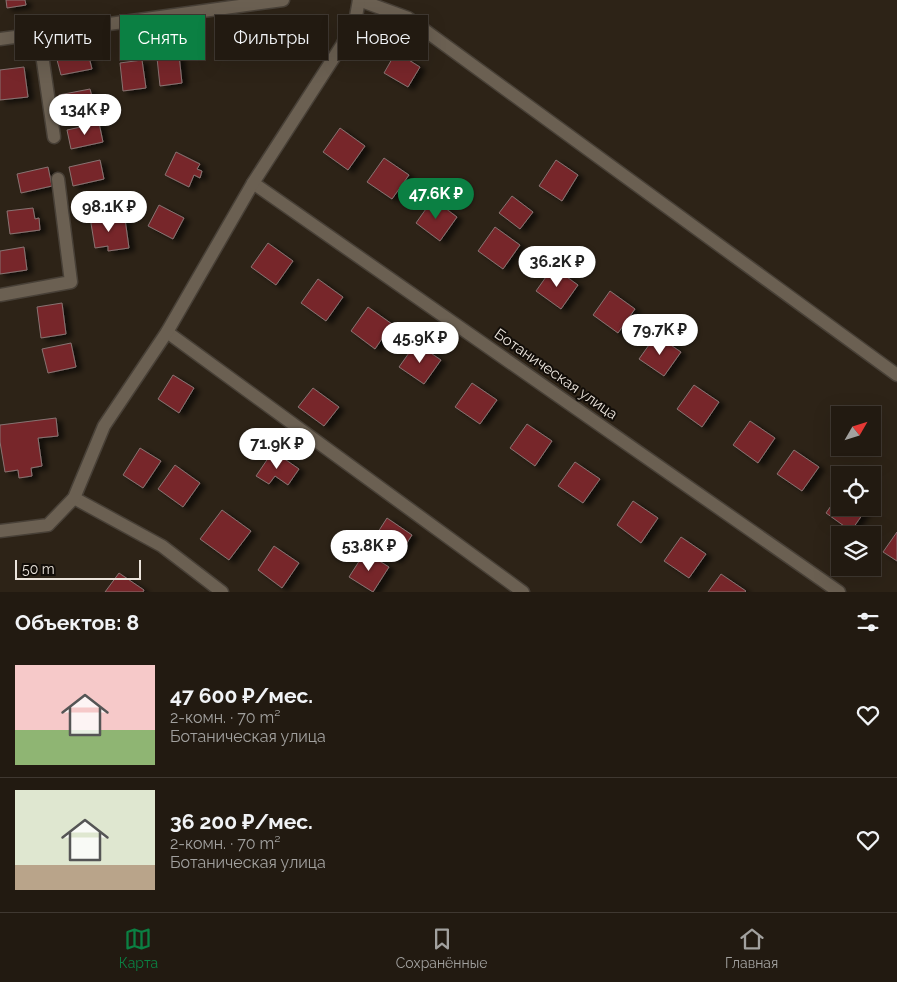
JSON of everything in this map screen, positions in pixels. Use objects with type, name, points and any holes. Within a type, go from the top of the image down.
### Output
[{"type":"street","points":[[110,24],[283,0]]},
{"type":"street","points":[[0,531],[48,525],[74,498],[104,426],[166,332],[253,183],[342,45],[355,22],[359,0],[408,18],[897,375]]},
{"type":"street","points":[[0,40],[15,38]]},
{"type":"street","points":[[43,60],[54,137]]},
{"type":"street","points":[[0,295],[71,282],[58,179]]},
{"type":"street","name":"Ботаническая улица","points":[[253,183],[840,592]]},
{"type":"street","points":[[166,332],[524,592]]},
{"type":"street","points":[[74,498],[162,546],[222,592]]},
{"type":"building","points":[[6,0],[25,0],[26,5],[7,8]]},
{"type":"building","points":[[57,60],[90,60],[92,69],[61,75]]},
{"type":"building","points":[[142,60],[146,88],[123,91],[120,63]]},
{"type":"building","points":[[157,60],[180,60],[182,83],[160,86]]},
{"type":"building","points":[[391,60],[409,60],[420,67],[408,87],[384,73]]},
{"type":"building","points":[[24,67],[28,97],[0,100],[0,70]]},
{"type":"building","points":[[90,89],[95,108],[63,114],[59,95]]},
{"type":"building","points":[[99,123],[103,142],[71,149],[67,130]]},
{"type":"building","points":[[340,128],[365,146],[348,170],[323,152]]},
{"type":"building","points":[[176,152],[200,164],[197,169],[202,171],[200,178],[194,175],[189,187],[165,175]]},
{"type":"building","points":[[384,158],[409,175],[392,199],[367,182]]},
{"type":"building","points":[[100,160],[104,179],[73,186],[69,167]]},
{"type":"building","points":[[556,160],[578,175],[562,201],[539,186]]},
{"type":"building","points":[[48,167],[52,186],[21,193],[17,174]]},
{"type":"building","points":[[512,196],[533,212],[520,229],[499,213]]},
{"type":"building","points":[[433,199],[457,217],[440,241],[416,223]]},
{"type":"building","points":[[159,205],[184,218],[173,239],[148,226]]},
{"type":"building","points":[[33,208],[35,219],[39,218],[40,230],[10,234],[7,211]]},
{"type":"building","points":[[104,214],[105,222],[125,219],[129,248],[108,251],[108,246],[95,248],[90,217]]},
{"type":"building","points":[[495,227],[520,245],[503,269],[478,251]]},
{"type":"building","points":[[268,243],[293,261],[276,285],[251,267]]},
{"type":"building","points":[[24,247],[27,270],[0,274],[0,251]]},
{"type":"building","points":[[553,267],[578,285],[561,309],[536,291]]},
{"type":"building","points":[[318,279],[343,297],[326,321],[301,303]]},
{"type":"building","points":[[610,291],[635,309],[618,333],[593,315]]},
{"type":"building","points":[[62,303],[66,334],[41,338],[37,307]]},
{"type":"building","points":[[368,307],[392,324],[375,349],[351,331]]},
{"type":"building","points":[[656,335],[681,352],[664,376],[639,359]]},
{"type":"building","points":[[71,343],[76,367],[48,373],[42,349]]},
{"type":"building","points":[[416,343],[441,360],[424,384],[399,367]]},
{"type":"building","points":[[173,375],[194,388],[179,413],[158,399]]},
{"type":"building","points":[[472,383],[497,400],[480,424],[455,407]]},
{"type":"building","points":[[694,385],[719,402],[702,427],[677,409]]},
{"type":"building","points":[[313,388],[339,407],[324,426],[298,407]]},
{"type":"building","points":[[56,418],[58,436],[38,438],[42,466],[31,468],[32,476],[19,478],[18,470],[5,472],[0,442],[0,425]]},
{"type":"building","points":[[750,421],[775,438],[758,463],[733,445]]},
{"type":"building","points":[[527,424],[552,441],[535,466],[510,448]]},
{"type":"building","points":[[140,448],[161,461],[143,488],[123,475]]},
{"type":"building","points":[[794,450],[819,467],[802,491],[777,474]]},
{"type":"building","points":[[273,451],[299,469],[288,485],[275,476],[269,484],[256,476]]},
{"type":"building","points":[[575,462],[600,479],[583,503],[558,486]]},
{"type":"building","points":[[175,465],[200,483],[183,507],[158,489]]},
{"type":"building","points":[[633,501],[658,518],[641,543],[617,525]]},
{"type":"building","points":[[831,506],[831,516],[861,516],[854,526],[844,526],[826,513]]},
{"type":"building","points":[[222,510],[251,531],[229,560],[200,539]]},
{"type":"building","points":[[387,518],[412,535],[396,560],[371,543]]},
{"type":"building","points":[[897,532],[897,561],[883,552]]},
{"type":"building","points":[[681,537],[706,554],[689,578],[664,561]]},
{"type":"building","points":[[274,546],[299,563],[282,588],[258,570]]},
{"type":"building","points":[[365,552],[389,567],[373,592],[349,577]]},
{"type":"building","points":[[119,573],[144,590],[143,592],[105,592]]},
{"type":"building","points":[[721,574],[746,591],[708,592]]}]
